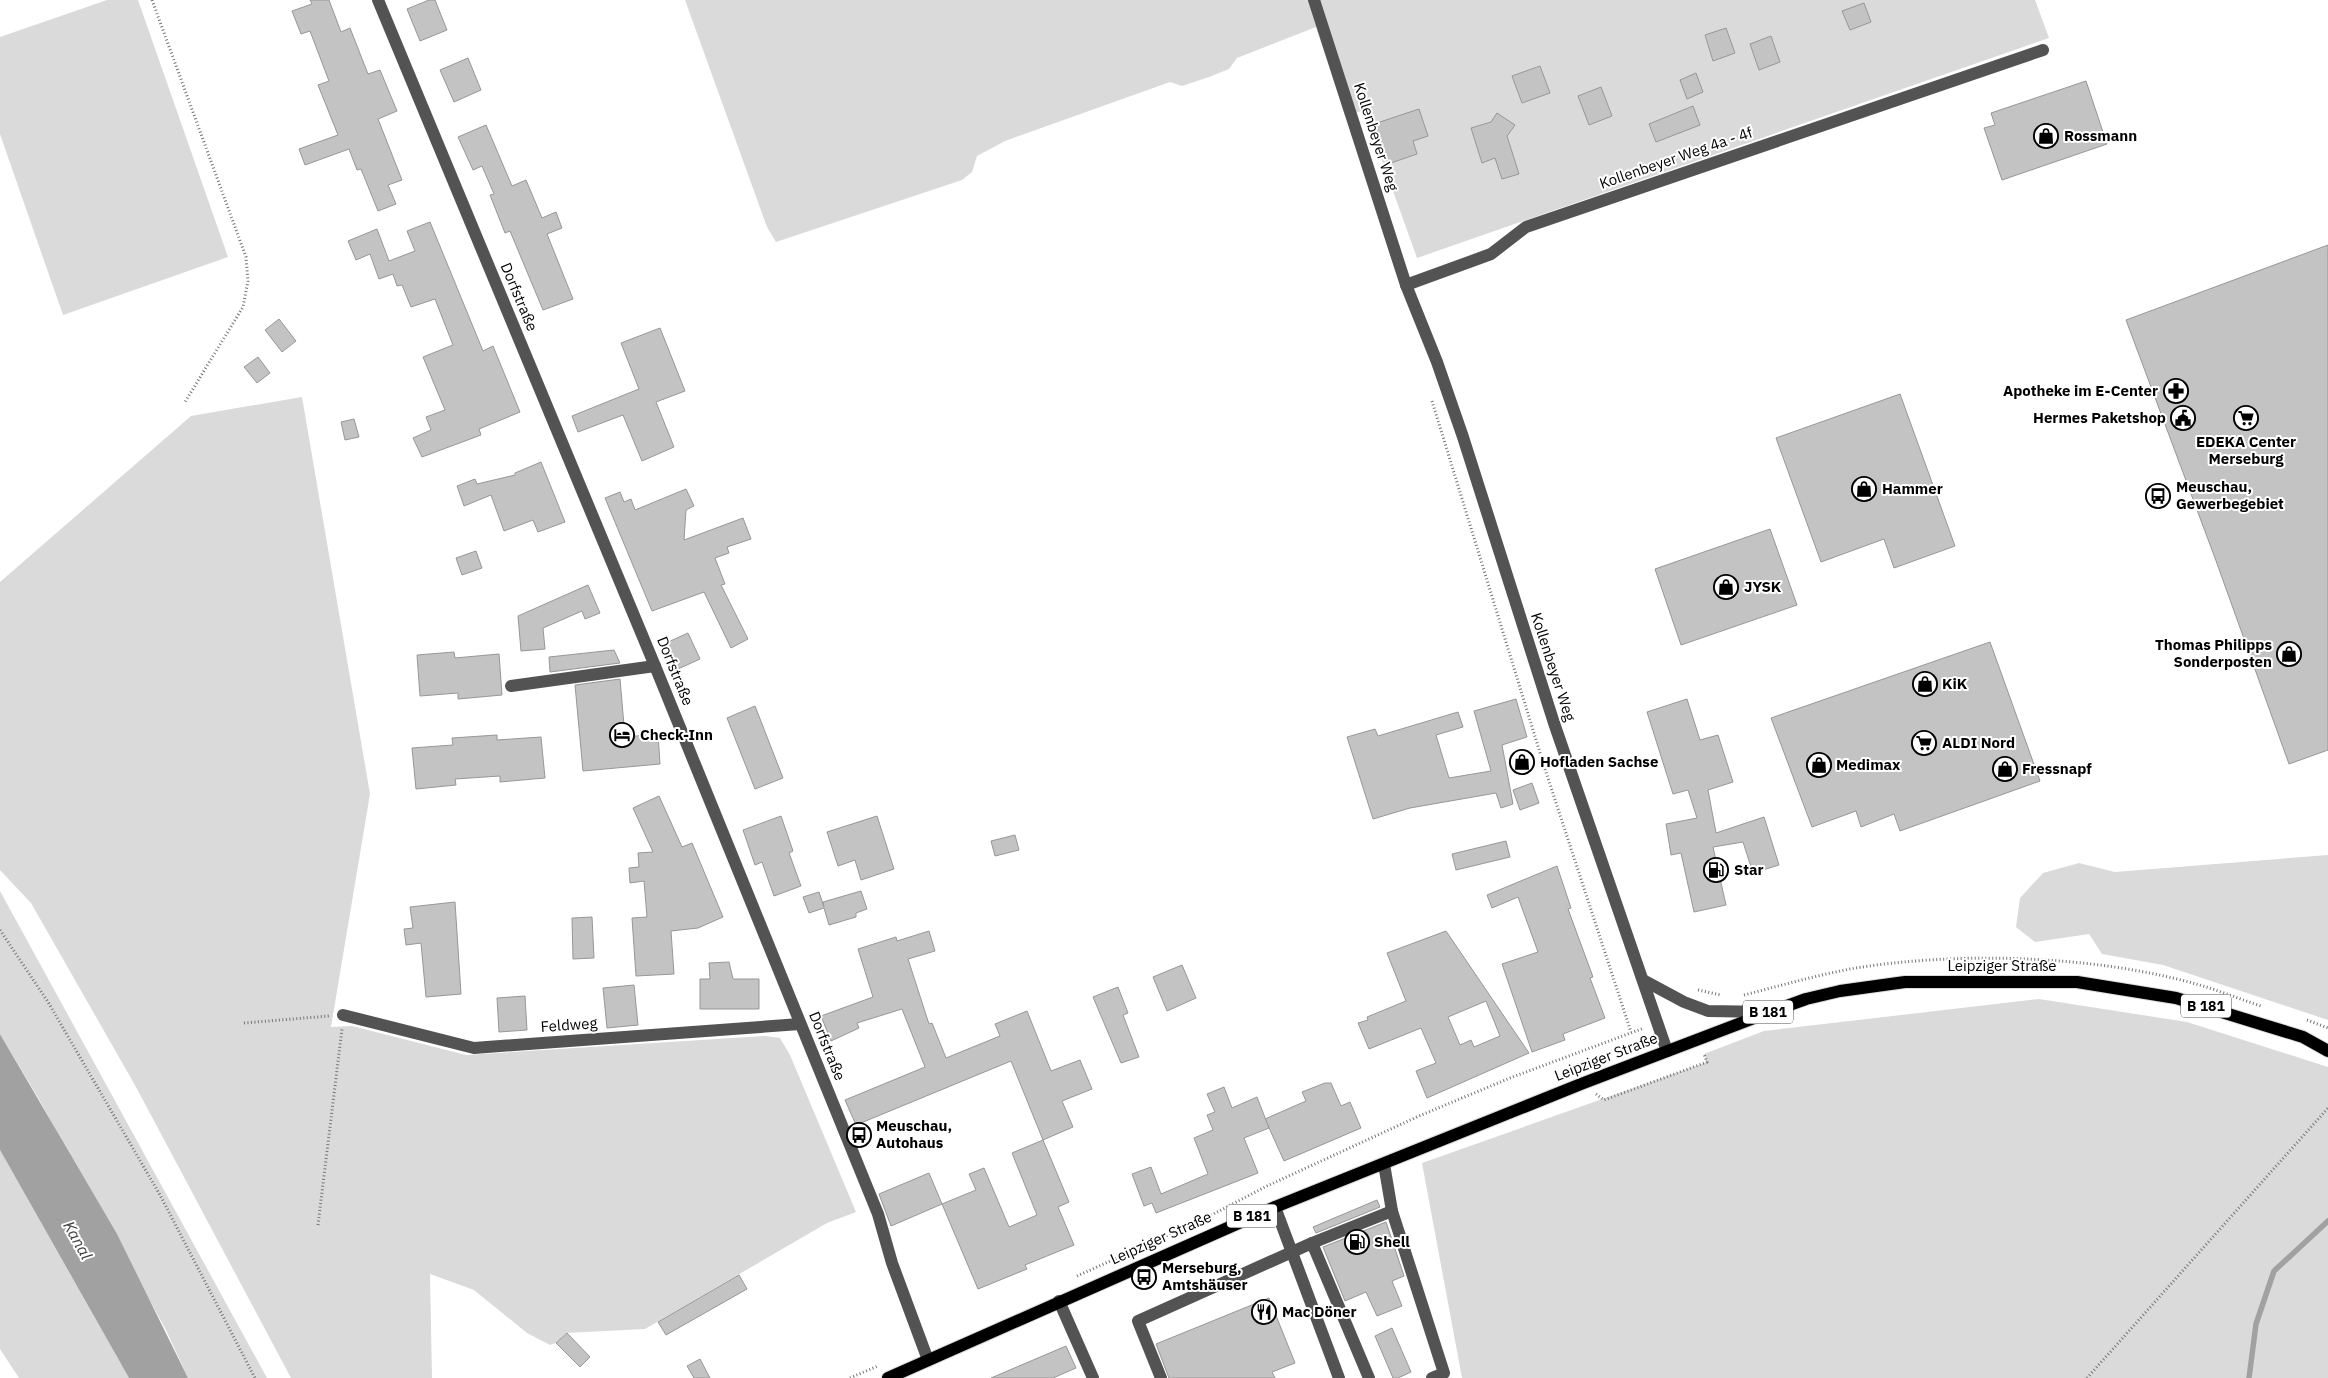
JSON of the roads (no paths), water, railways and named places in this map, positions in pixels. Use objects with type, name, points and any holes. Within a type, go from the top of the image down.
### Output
[{"type":"main road","name":"Leipziger Straße","points":[[928,1360],[1274,1207],[1667,1051],[1806,999],[1840,991],[1904,982],[2077,982],[2176,998],[2303,1037],[2328,1050]]},
{"type":"main road","name":"B 181","points":[[888,1378],[928,1360]]},
{"type":"street","name":"Dorfstraße","points":[[378,0],[655,666],[878,1214],[892,1263],[928,1360]]},
{"type":"street","name":"Kollenbeyer Weg","points":[[1314,0],[1406,285],[1437,362],[1554,723],[1667,1051]]},
{"type":"street","name":"Kollenbeyer Weg 4a - 4f","points":[[1406,285],[1491,254],[1526,227],[2043,50]]},
{"type":"street","points":[[511,686],[655,666]]},
{"type":"street","points":[[1643,980],[1684,1002],[1708,1011],[1770,1012]]},
{"type":"street","name":"Feldweg","points":[[344,1015],[474,1048],[800,1024]]},
{"type":"street","points":[[1384,1164],[1392,1211],[1444,1373],[1432,1378]]},
{"type":"street","points":[[1274,1207],[1339,1378]]},
{"type":"street","points":[[1161,1378],[1138,1321],[1292,1251],[1392,1211]]},
{"type":"street","points":[[1312,1243],[1369,1378]]},
{"type":"street","points":[[1058,1301],[1093,1378]]},
{"type":"water","name":"Kanal","points":[[0,1034],[117,1234],[188,1378],[129,1378],[0,1150]]},
{"type":"waterway","points":[[2249,1378],[2256,1324],[2274,1271],[2328,1221]]},
{"type":"place","name":"Rossmann","points":[[2046,136]]},
{"type":"place","name":"Apotheke im E-Center","points":[[2176,391]]},
{"type":"place","name":"Hermes Paketshop","points":[[2183,418]]},
{"type":"place","name":"EDEKA Center Merseburg","points":[[2246,418]]},
{"type":"place","name":"Hammer","points":[[1864,489]]},
{"type":"place","name":"Meuschau, Gewerbegebiet","points":[[2158,496]]},
{"type":"place","name":"JYSK","points":[[1726,587]]},
{"type":"place","name":"Thomas Philipps Sonderposten","points":[[2289,654]]},
{"type":"place","name":"KiK","points":[[1925,684]]},
{"type":"place","name":"Check-Inn","points":[[622,735]]},
{"type":"place","name":"ALDI Nord","points":[[1924,743]]},
{"type":"place","name":"Hofladen Sachse","points":[[1522,762]]},
{"type":"place","name":"Medimax","points":[[1819,765]]},
{"type":"place","name":"Fressnapf","points":[[2005,769]]},
{"type":"place","name":"Star","points":[[1716,870]]},
{"type":"place","name":"Meuschau, Autohaus","points":[[859,1135]]},
{"type":"place","name":"Shell","points":[[1357,1242]]},
{"type":"place","name":"Merseburg, Amtshäuser","points":[[1144,1277]]},
{"type":"place","name":"Mac Döner","points":[[1264,1312]]}]
